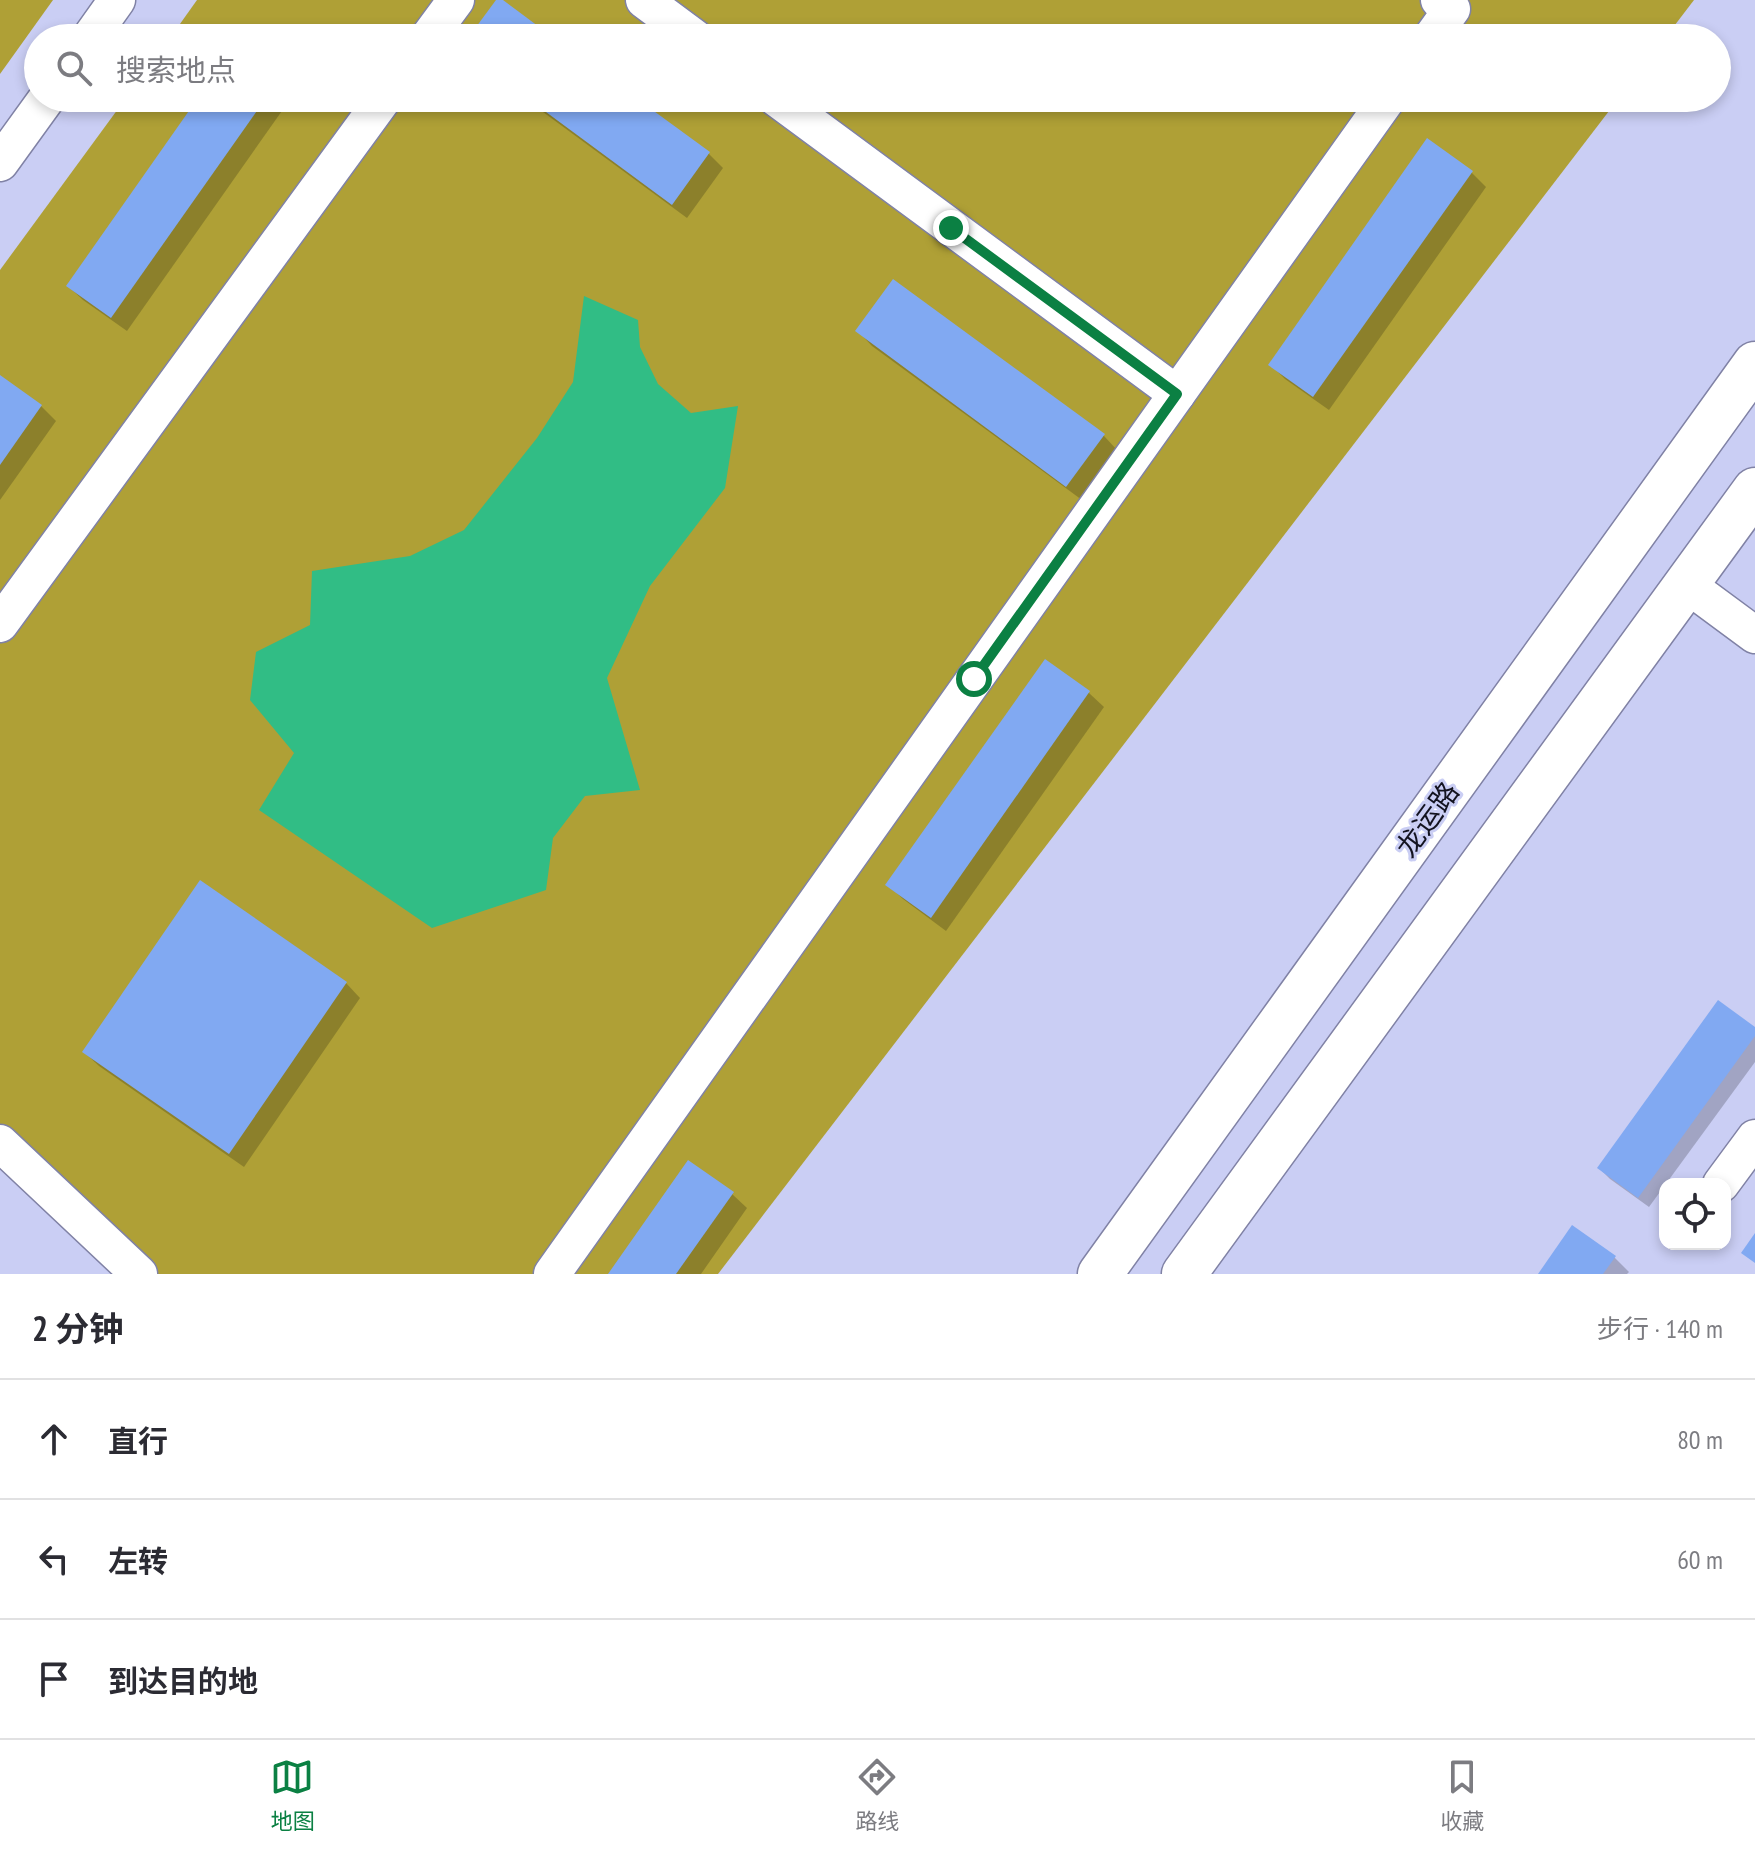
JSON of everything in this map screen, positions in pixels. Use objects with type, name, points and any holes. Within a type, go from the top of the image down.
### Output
[{"type":"main road","name":"龙运路","points":[[1100,1274],[1755,364]]},
{"type":"main road","points":[[1184,1274],[1755,490]]},
{"type":"street","points":[[100,24],[117,0]]},
{"type":"street","points":[[438,24],[456,0]]},
{"type":"street","points":[[644,0],[676,24]]},
{"type":"street","points":[[1439,0],[1452,9],[1441,24]]},
{"type":"street","points":[[0,163],[37,112]]},
{"type":"street","points":[[0,624],[374,112]]},
{"type":"street","points":[[795,112],[1177,394]]},
{"type":"street","points":[[552,1274],[1378,112]]},
{"type":"street","points":[[1686,584],[1755,635]]},
{"type":"street","points":[[1725,1178],[1755,1138]]},
{"type":"street","points":[[0,1143],[139,1274]]},
{"type":"shaded area","points":[[0,0],[53,0],[36,24],[24,24],[24,40],[0,74]]},
{"type":"shaded area","points":[[197,0],[1694,0],[1676,24],[180,24]]},
{"type":"shaded area","points":[[116,112],[1608,112],[718,1274],[116,1274],[0,1166],[0,270]]},
{"type":"shaded area","points":[[584,296],[638,320],[640,347],[658,384],[691,413],[738,406],[725,488],[650,586],[607,678],[640,790],[585,796],[553,838],[546,890],[432,928],[259,810],[294,753],[250,700],[256,652],[310,625],[312,571],[410,556],[464,530],[537,438],[573,382]]},
{"type":"building","points":[[496,0],[503,0],[535,24],[478,24]]},
{"type":"building","points":[[188,112],[256,112],[111,318],[66,286]]},
{"type":"building","points":[[546,112],[655,112],[710,152],[672,205]]},
{"type":"building","points":[[1427,138],[1473,171],[1313,397],[1268,365]]},
{"type":"building","points":[[893,279],[1105,434],[1066,487],[855,331]]},
{"type":"building","points":[[0,375],[42,405],[0,465]]},
{"type":"building","points":[[1045,659],[1090,691],[931,918],[885,885]]},
{"type":"building","points":[[200,880],[347,982],[229,1154],[82,1052]]},
{"type":"building","points":[[1718,1000],[1755,1027],[1755,1036],[1638,1198],[1597,1168]]},
{"type":"building","points":[[688,1160],[734,1192],[676,1274],[608,1274]]},
{"type":"building","points":[[1572,1225],[1616,1256],[1603,1274],[1538,1274]]},
{"type":"building","points":[[1755,1233],[1755,1263],[1741,1253]]},
{"type":"route","points":[[951,228],[1177,394],[974,679]]}]
